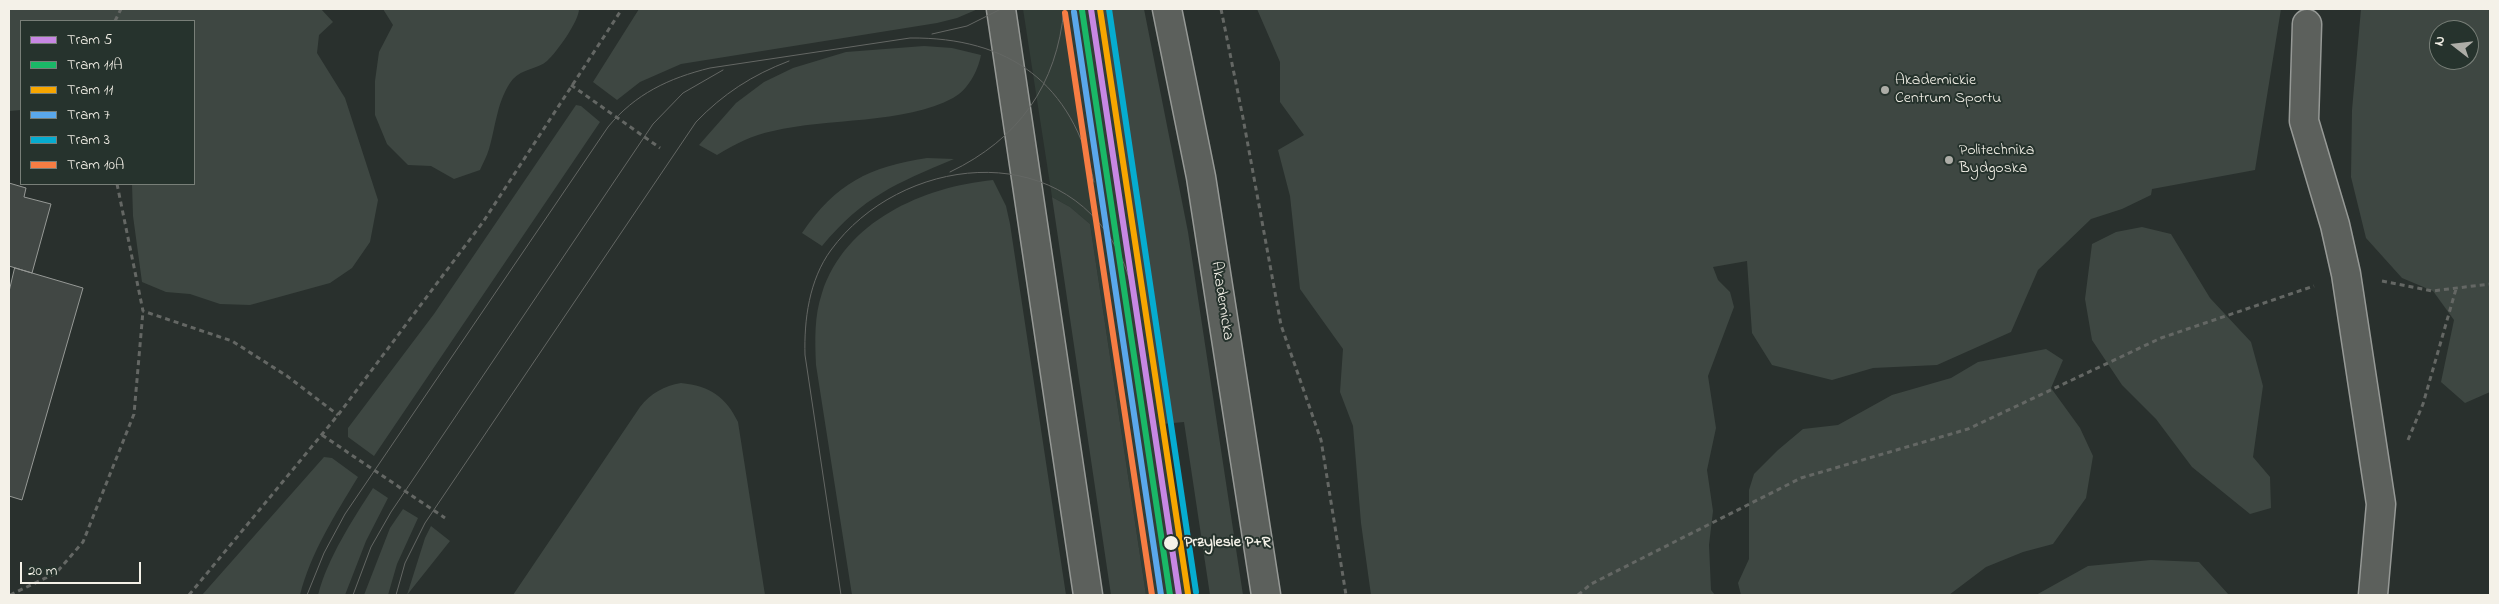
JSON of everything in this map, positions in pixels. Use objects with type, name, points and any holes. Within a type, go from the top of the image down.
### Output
[{"type":"street","points":[[1001,9],[1088,595]]},
{"type":"street","name":"Akademicka","points":[[1166,9],[1201,177],[1266,595]]},
{"type":"street","points":[[2307,24],[2304,121],[2335,225],[2346,274],[2381,504],[2373,595]]},
{"type":"path","points":[[188,595],[338,415],[484,222],[622,9]]},
{"type":"path","points":[[1221,9],[1243,118],[1280,325],[1322,440],[1346,595]]},
{"type":"path","points":[[571,85],[660,148]]},
{"type":"path","points":[[10,595],[56,573],[83,542],[134,414],[143,311],[117,185]]},
{"type":"path","points":[[1578,595],[1591,584],[1801,478],[1968,428],[2161,338],[2346,274],[2432,291],[2490,284]]},
{"type":"path","points":[[2404,449],[2423,404],[2456,288]]},
{"type":"path","points":[[143,311],[232,340],[287,376],[338,415]]},
{"type":"path","points":[[322,435],[446,518]]},
{"type":"shaded area","points":[[9,9],[321,9],[333,22],[319,35],[317,53],[345,98],[378,200],[370,242],[352,268],[330,283],[250,305],[220,304],[190,294],[166,292],[142,282],[133,216],[132,185],[195,185],[195,20],[20,20],[20,110],[9,111]]},
{"type":"shaded area","points":[[383,9],[579,9],[572,28],[551,57],[543,64],[525,71],[513,79],[503,95],[488,152],[480,170],[454,179],[431,166],[408,165],[387,144],[375,115],[375,81],[379,52],[393,25]]},
{"type":"shaded area","points":[[639,9],[978,9],[957,18],[937,23],[681,64],[640,82],[617,100],[593,82]]},
{"type":"shaded area","points":[[1023,9],[1101,9],[1187,595],[1146,595],[1090,224],[1070,207],[1052,197]]},
{"type":"shaded area","points":[[1101,9],[1144,9],[1188,232],[1243,595],[1210,595],[1184,422],[1162,424]]},
{"type":"shaded area","points":[[1257,9],[2281,9],[2255,170],[2152,189],[2151,195],[2122,209],[2091,219],[2038,270],[2011,332],[1937,365],[1873,368],[1832,380],[1772,365],[1752,333],[1747,261],[1713,267],[1718,280],[1730,292],[1734,307],[1708,376],[1716,428],[1707,470],[1713,511],[1709,545],[1711,590],[1715,595],[1371,595],[1361,523],[1353,426],[1340,392],[1343,349],[1300,289],[1290,196],[1278,150],[1304,135],[1280,102],[1280,62]]},
{"type":"shaded area","points":[[2361,9],[2490,9],[2490,392],[2465,403],[2441,382],[2454,320],[2433,291],[2402,278],[2366,238],[2351,177],[2352,110]]},
{"type":"shaded area","points":[[924,46],[952,48],[981,55],[971,80],[958,95],[934,106],[912,112],[794,127],[765,133],[744,140],[717,155],[699,145],[736,103],[764,82],[793,68],[846,52]]},
{"type":"shaded area","points":[[576,105],[581,106],[600,122],[374,456],[348,437],[348,428],[434,314]]},
{"type":"shaded area","points":[[927,158],[954,159],[897,184],[882,193],[852,215],[822,246],[802,233],[828,201],[856,180],[888,166]]},
{"type":"shaded area","points":[[993,180],[1006,206],[1010,224],[1066,595],[852,595],[816,365],[816,320],[822,293],[833,268],[849,246],[868,227],[890,212],[940,190]]},
{"type":"shaded area","points":[[1052,197],[1070,207],[1090,224],[1146,595],[1111,595]]},
{"type":"shaded area","points":[[2142,227],[2171,234],[2210,298],[2251,342],[2263,386],[2253,457],[2270,477],[2271,508],[2250,514],[2192,467],[2156,419],[2122,385],[2092,340],[2085,299],[2092,244],[2116,232]]},
{"type":"shaded area","points":[[2046,349],[2063,360],[2051,388],[2080,428],[2093,456],[2086,498],[2053,544],[2023,552],[1986,567],[1949,595],[1741,595],[1738,583],[1749,559],[1749,490],[1754,474],[1803,429],[1838,425],[1892,395],[1951,378],[1978,362]]},
{"type":"shaded area","points":[[681,383],[700,387],[716,394],[728,406],[738,422],[765,595],[513,595],[640,407],[658,391]]},
{"type":"shaded area","points":[[324,457],[332,458],[358,477],[317,549],[300,595],[202,595]]},
{"type":"shaded area","points":[[373,488],[388,498],[366,541],[345,595],[318,595],[334,553]]},
{"type":"shaded area","points":[[403,509],[418,518],[397,564],[388,595],[364,595],[390,528]]},
{"type":"shaded area","points":[[431,526],[450,541],[407,595],[425,538]]},
{"type":"shaded area","points":[[2151,560],[2199,562],[2229,595],[2036,595],[2088,566]]},
{"type":"building","points":[[9,183],[26,188],[24,197],[51,204],[32,273],[9,266]]},
{"type":"building","points":[[15,268],[83,288],[22,500],[9,496],[9,292]]},
{"type":"tram line","points":[[932,34],[967,26],[1001,9]]},
{"type":"tram line","points":[[950,172],[974,159],[996,143],[1015,126],[1030,107],[1043,85],[1053,62],[1060,36],[1064,9]]},
{"type":"tram line","name":"5","points":[[1091,9],[1179,595]]},
{"type":"tram line","name":"11","points":[[1100,9],[1188,594]]},
{"type":"tram line","name":"3","points":[[1109,9],[1196,592]]},
{"type":"tram line","name":"11A","points":[[1082,10],[1170,595]]},
{"type":"tram line","name":"7","points":[[1074,12],[1161,595]]},
{"type":"tram line","name":"10A","points":[[1065,13],[1152,595]]},
{"type":"tram line","points":[[307,595],[324,553],[345,514],[608,127],[618,115],[641,96],[667,82],[710,68],[910,38],[945,40],[978,46],[1006,57],[1031,72],[1053,93],[1070,118],[1084,147],[1094,182]]},
{"type":"tram line","points":[[396,595],[405,563],[425,523],[696,122],[739,86],[763,72],[789,61]]},
{"type":"tram line","points":[[353,595],[371,547],[391,512],[653,124],[683,93],[723,70]]},
{"type":"tram line","points":[[841,595],[805,355],[806,328],[809,301],[818,274],[831,250],[861,218],[897,194],[936,179],[978,172],[1019,176],[1058,190],[1091,214],[1118,251],[1129,279],[1136,309]]},
{"type":"place","name":"Akademickie Centrum Sportu","points":[[1885,90]]},
{"type":"place","name":"Politechnika Bydgoska","points":[[1949,160]]},
{"type":"place","name":"Przylesie P+R","points":[[1171,543]]}]
